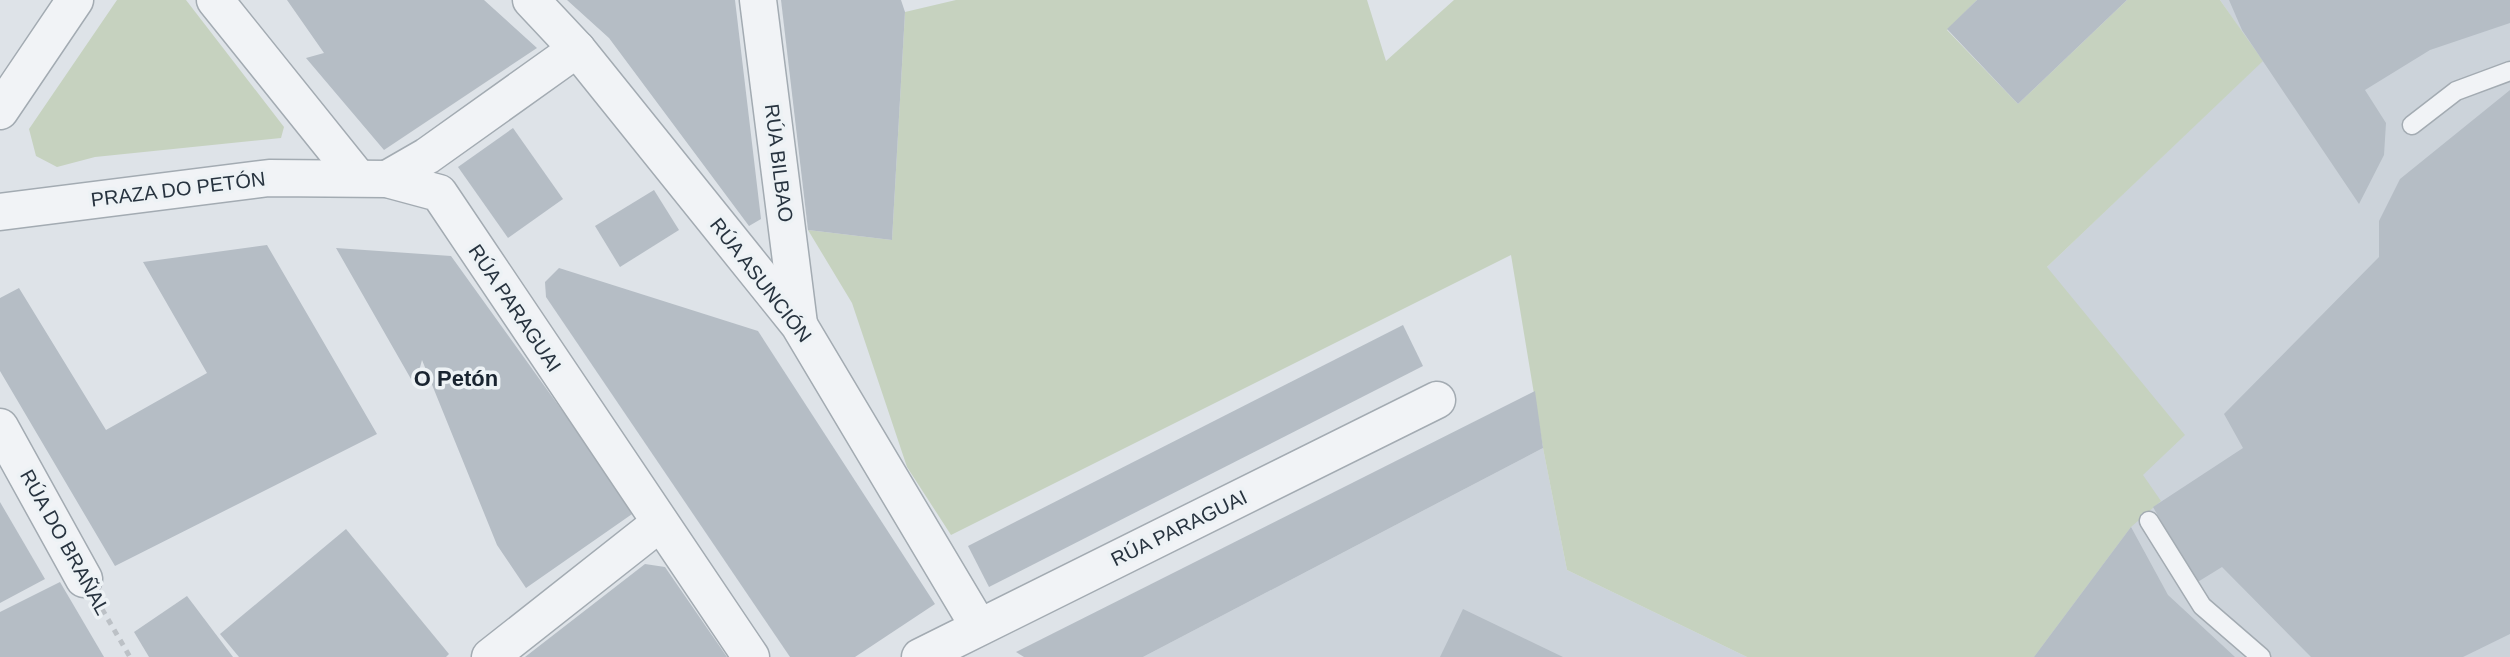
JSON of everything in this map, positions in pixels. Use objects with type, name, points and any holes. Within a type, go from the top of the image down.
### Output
[{"type":"street","points":[[0,111],[75,0]]},
{"type":"street","points":[[215,0],[373,178],[427,156],[577,49]]},
{"type":"street","name":"RÚA ASUNCIÓN","points":[[531,0],[577,49],[799,325],[979,627]]},
{"type":"street","name":"RÚA BILBAO","points":[[758,0],[799,325]]},
{"type":"street","name":"PRAZA DO PETÓN","points":[[0,212],[269,178],[373,178]]},
{"type":"street","name":"RÚA PARAGUAI","points":[[373,178],[439,193],[751,657]]},
{"type":"street","name":"RÚA PARAGUAI","points":[[920,657],[1437,400]]},
{"type":"street","name":"RÚA DO BRAÑAL","points":[[0,427],[84,579]]},
{"type":"street","points":[[490,657],[660,523]]},
{"type":"lane","points":[[2412,125],[2456,91],[2510,71]]},
{"type":"lane","points":[[2149,521],[2202,606],[2261,657]]},
{"type":"path","name":"RÚA DO BRAÑAL","points":[[84,579],[130,657]]},
{"type":"shaded area","points":[[2220,0],[2510,0],[2510,657],[2034,657],[2076,303],[2046,268],[2262,61]]},
{"type":"shaded area","points":[[1543,448],[1567,570],[1747,657],[1143,657]]},
{"type":"green space","points":[[117,0],[186,0],[284,127],[281,138],[95,157],[57,167],[36,156],[29,129]]},
{"type":"green space","points":[[956,0],[1367,0],[1386,61],[1454,0],[1977,0],[1947,30],[2018,104],[2127,0],[2220,0],[2263,61],[2047,267],[2185,435],[2143,475],[2161,501],[2131,527],[2034,657],[1747,657],[1567,570],[1511,255],[951,535],[907,467],[852,303],[808,230],[892,240],[905,12]]},
{"type":"building","points":[[287,0],[484,0],[537,48],[384,150],[306,58],[324,53]]},
{"type":"building","points":[[567,0],[735,0],[761,219],[749,226],[609,38]]},
{"type":"building","points":[[781,0],[901,0],[905,12],[892,240],[808,230]]},
{"type":"building","points":[[1977,0],[2127,0],[2018,104],[1947,29]]},
{"type":"building","points":[[2229,0],[2510,0],[2510,23],[2430,50],[2365,90],[2386,123],[2384,155],[2359,204],[2242,30]]},
{"type":"building","points":[[2510,90],[2510,634],[2463,657],[2311,657],[2222,567],[2196,583],[2153,507],[2243,448],[2224,414],[2379,257],[2379,221],[2400,179]]},
{"type":"building","points":[[513,128],[563,199],[508,238],[458,167]]},
{"type":"building","points":[[654,190],[679,230],[620,267],[595,226]]},
{"type":"building","points":[[267,245],[377,434],[115,566],[0,371],[0,298],[19,288],[106,430],[207,373],[143,262]]},
{"type":"building","points":[[336,248],[451,256],[635,512],[526,588],[497,545],[422,360],[415,386]]},
{"type":"building","points":[[559,268],[758,331],[935,604],[855,657],[790,657],[546,297],[545,282]]},
{"type":"building","points":[[1403,325],[1423,366],[989,587],[968,546]]},
{"type":"building","points":[[1535,391],[1543,448],[1143,657],[1024,657],[1016,652]]},
{"type":"building","points":[[0,502],[45,579],[0,603]]},
{"type":"building","points":[[2131,527],[2168,595],[2235,657],[2034,657]]},
{"type":"building","points":[[346,529],[449,654],[446,657],[239,657],[220,634]]},
{"type":"building","points":[[645,564],[665,567],[727,657],[525,657]]},
{"type":"building","points":[[60,582],[104,657],[0,657],[0,612]]},
{"type":"building","points":[[187,596],[233,657],[149,657],[134,632]]},
{"type":"building","points":[[1463,609],[1563,657],[1440,657]]},
{"type":"district","name":"O Petón","points":[[456,378]]}]
